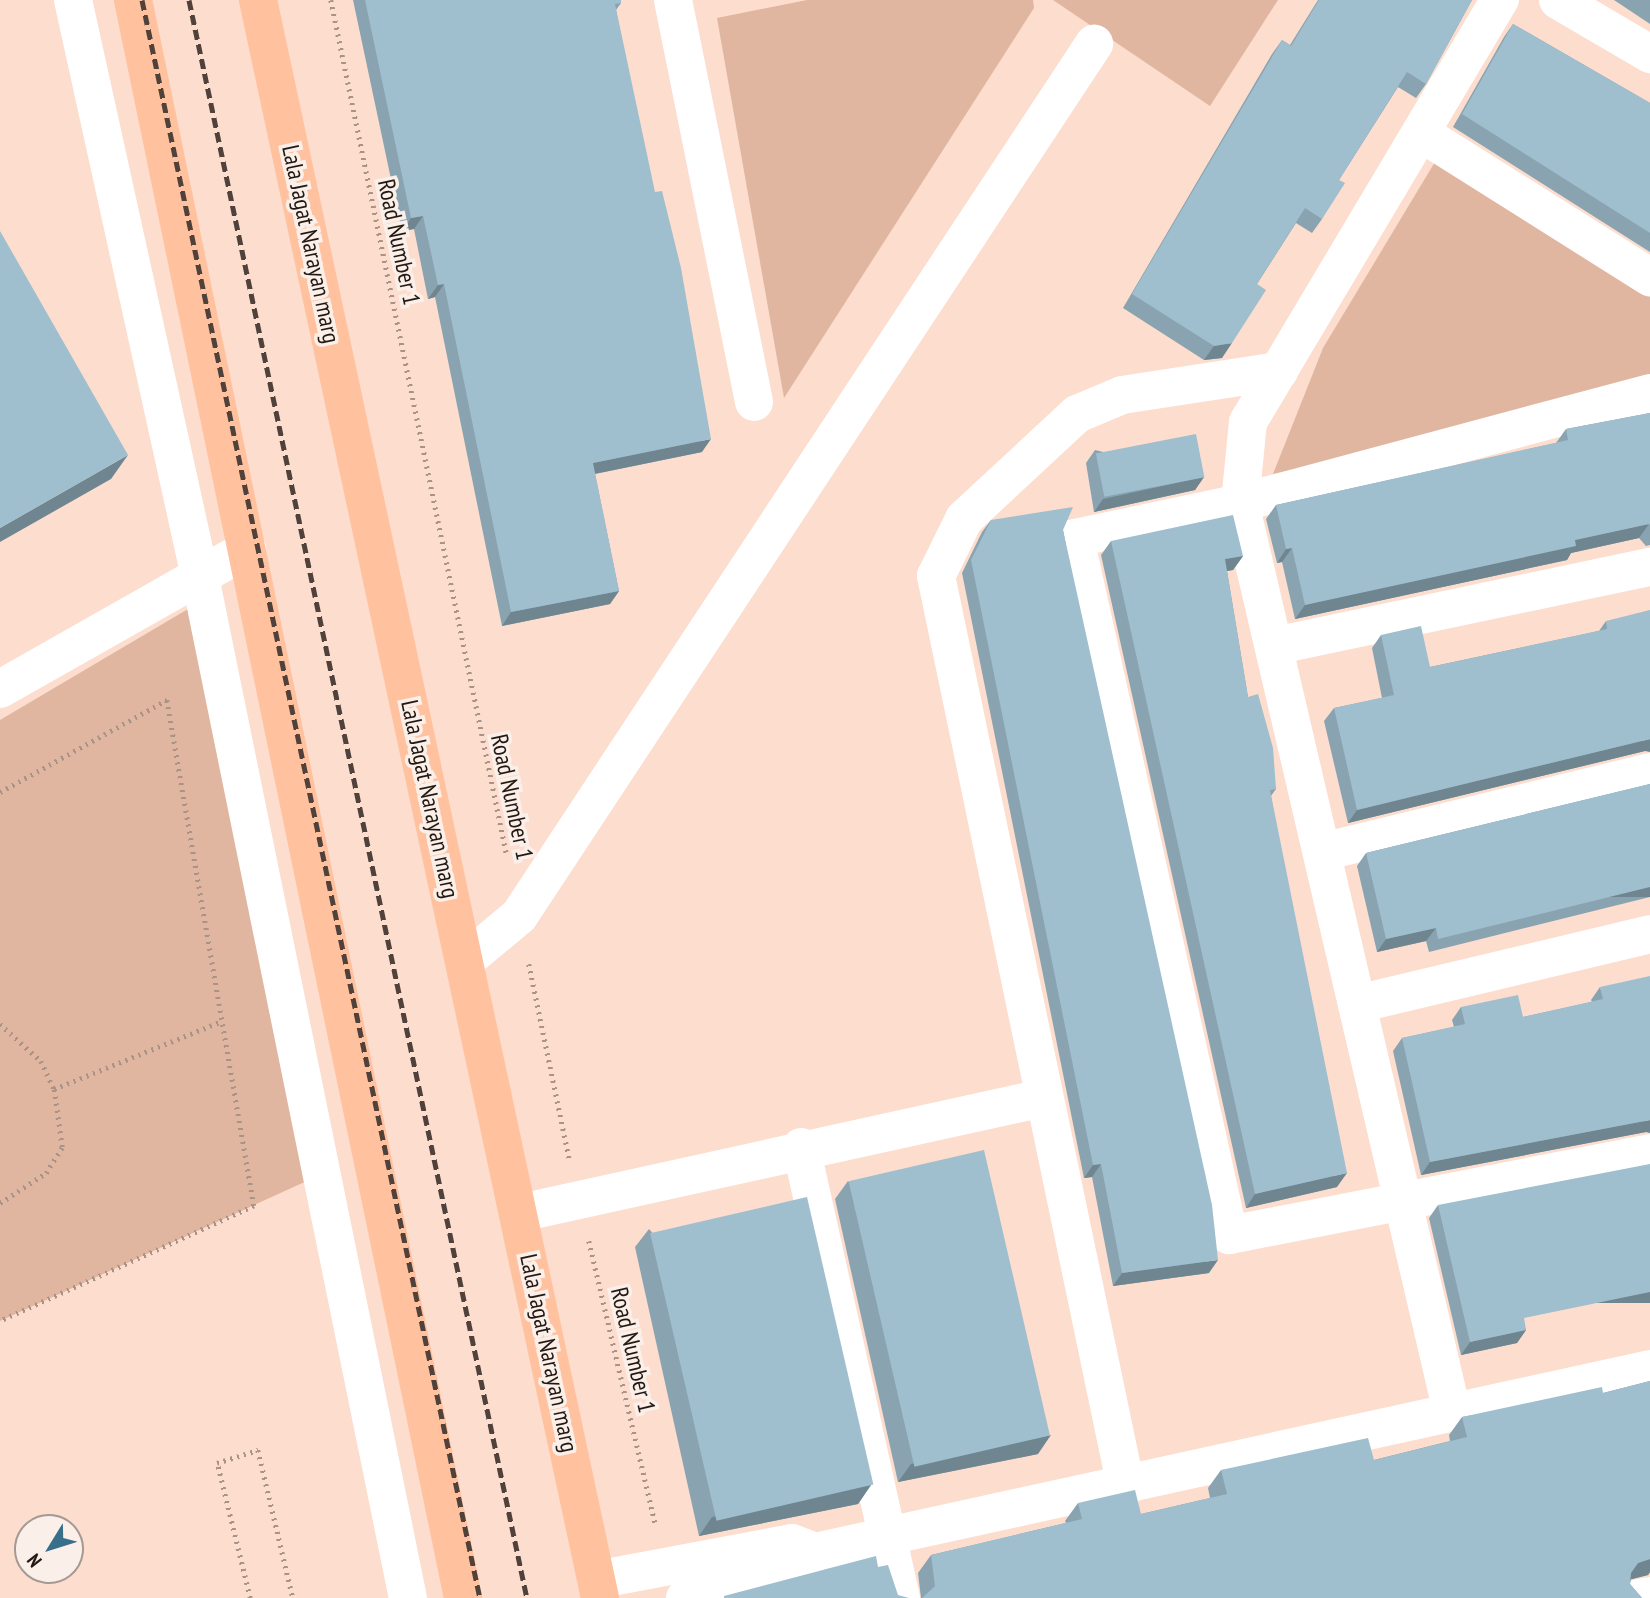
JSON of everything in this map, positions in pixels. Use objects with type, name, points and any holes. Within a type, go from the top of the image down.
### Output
[{"type":"main road","points":[[134,0],[463,1598]]},
{"type":"main road","name":"Lala Jagat Narayan marg","points":[[258,0],[520,1213],[598,1589]]},
{"type":"street","points":[[73,0],[199,572],[408,1598]]},
{"type":"street","points":[[673,0],[754,402]]},
{"type":"street","points":[[1452,1412],[1240,503],[1248,422],[1500,0]]},
{"type":"street","points":[[1558,0],[1650,54]]},
{"type":"street","points":[[466,961],[519,916],[1094,44]]},
{"type":"street","points":[[1421,133],[1650,277]]},
{"type":"street","points":[[1126,1487],[936,597],[939,560],[964,519],[1077,414],[1122,396],[1279,371]]},
{"type":"street","points":[[1650,393],[1240,503],[1075,538],[1229,1235],[1404,1204],[1650,1153]]},
{"type":"street","points":[[0,689],[199,572],[247,549]]},
{"type":"street","points":[[1274,646],[1650,567]]},
{"type":"street","points":[[1322,852],[1650,772]]},
{"type":"street","points":[[1357,1004],[1650,934]]},
{"type":"street","points":[[520,1213],[802,1147],[1044,1098]]},
{"type":"street","points":[[802,1147],[901,1598]]},
{"type":"street","points":[[598,1589],[795,1570],[815,1552],[1126,1487],[1650,1369]]},
{"type":"street","points":[[1639,1598],[1650,1596]]},
{"type":"path","name":"Road Number 1","points":[[331,0],[580,1200],[675,1582]]},
{"type":"path","points":[[0,792],[167,700],[254,1206],[0,1321]]},
{"type":"path","points":[[54,1089],[222,1021]]},
{"type":"path","points":[[0,1024],[41,1061],[54,1089],[62,1147],[46,1173],[0,1203]]},
{"type":"path","points":[[250,1598],[217,1463],[258,1450],[293,1598]]},
{"type":"shaded area","points":[[807,0],[1033,0],[1034,8],[784,398],[717,18]]},
{"type":"shaded area","points":[[1053,0],[1278,0],[1210,106]]},
{"type":"shaded area","points":[[1444,147],[1650,276],[1650,390],[1273,474],[1323,348]]},
{"type":"shaded area","points":[[188,609],[309,1180],[0,1321],[0,720]]},
{"type":"building","points":[[365,0],[621,0],[621,3],[615,4],[655,192],[662,191],[681,268],[711,439],[593,463],[619,591],[511,612],[444,284],[438,285],[423,216],[411,218]]},
{"type":"building","points":[[1319,0],[1472,0],[1426,84],[1407,72],[1339,180],[1345,183],[1322,219],[1305,208],[1257,284],[1266,290],[1232,343],[1214,346],[1132,294],[1282,40],[1291,46]]},
{"type":"building","points":[[1513,24],[1650,103],[1650,233],[1462,114]]},
{"type":"building","points":[[0,231],[128,455],[0,528]]},
{"type":"building","points":[[1650,413],[1650,525],[1575,540],[1576,546],[1305,605],[1292,548],[1286,549],[1276,505],[1568,440],[1566,429]]},
{"type":"building","points":[[1196,434],[1204,477],[1104,497],[1096,453]]},
{"type":"building","points":[[1073,507],[1063,530],[1212,1205],[1218,1260],[1122,1273],[1101,1164],[1093,1165],[971,560],[991,520]]},
{"type":"building","points":[[1233,515],[1243,556],[1225,559],[1248,697],[1258,694],[1273,748],[1276,789],[1270,790],[1347,1173],[1255,1194],[1111,541]]},
{"type":"building","points":[[1650,610],[1650,739],[1357,810],[1334,708],[1394,695],[1381,635],[1421,626],[1430,667],[1607,629],[1606,621]]},
{"type":"building","points":[[1650,784],[1650,887],[1438,939],[1436,928],[1386,939],[1366,853]]},
{"type":"building","points":[[1650,976],[1650,1120],[1430,1162],[1402,1038],[1465,1024],[1461,1007],[1518,995],[1523,1017],[1603,999],[1600,987]]},
{"type":"building","points":[[984,1150],[1050,1435],[914,1467],[849,1181]]},
{"type":"building","points":[[1650,1164],[1650,1292],[1524,1318],[1526,1330],[1470,1342],[1438,1205]]},
{"type":"building","points":[[807,1197],[873,1484],[716,1521],[650,1233]]},
{"type":"building","points":[[1650,1381],[1650,1559],[1638,1563],[1631,1573],[1630,1584],[1642,1598],[922,1598],[935,1586],[931,1555],[1082,1519],[1078,1503],[1135,1490],[1141,1514],[1227,1494],[1221,1470],[1368,1438],[1374,1460],[1467,1437],[1462,1417],[1602,1387],[1603,1393]]},
{"type":"building","points":[[876,1556],[878,1567],[888,1565],[898,1595],[909,1598],[724,1598],[724,1596]]},
{"type":"railway","points":[[142,0],[480,1598]]},
{"type":"railway","points":[[189,0],[527,1598]]}]
